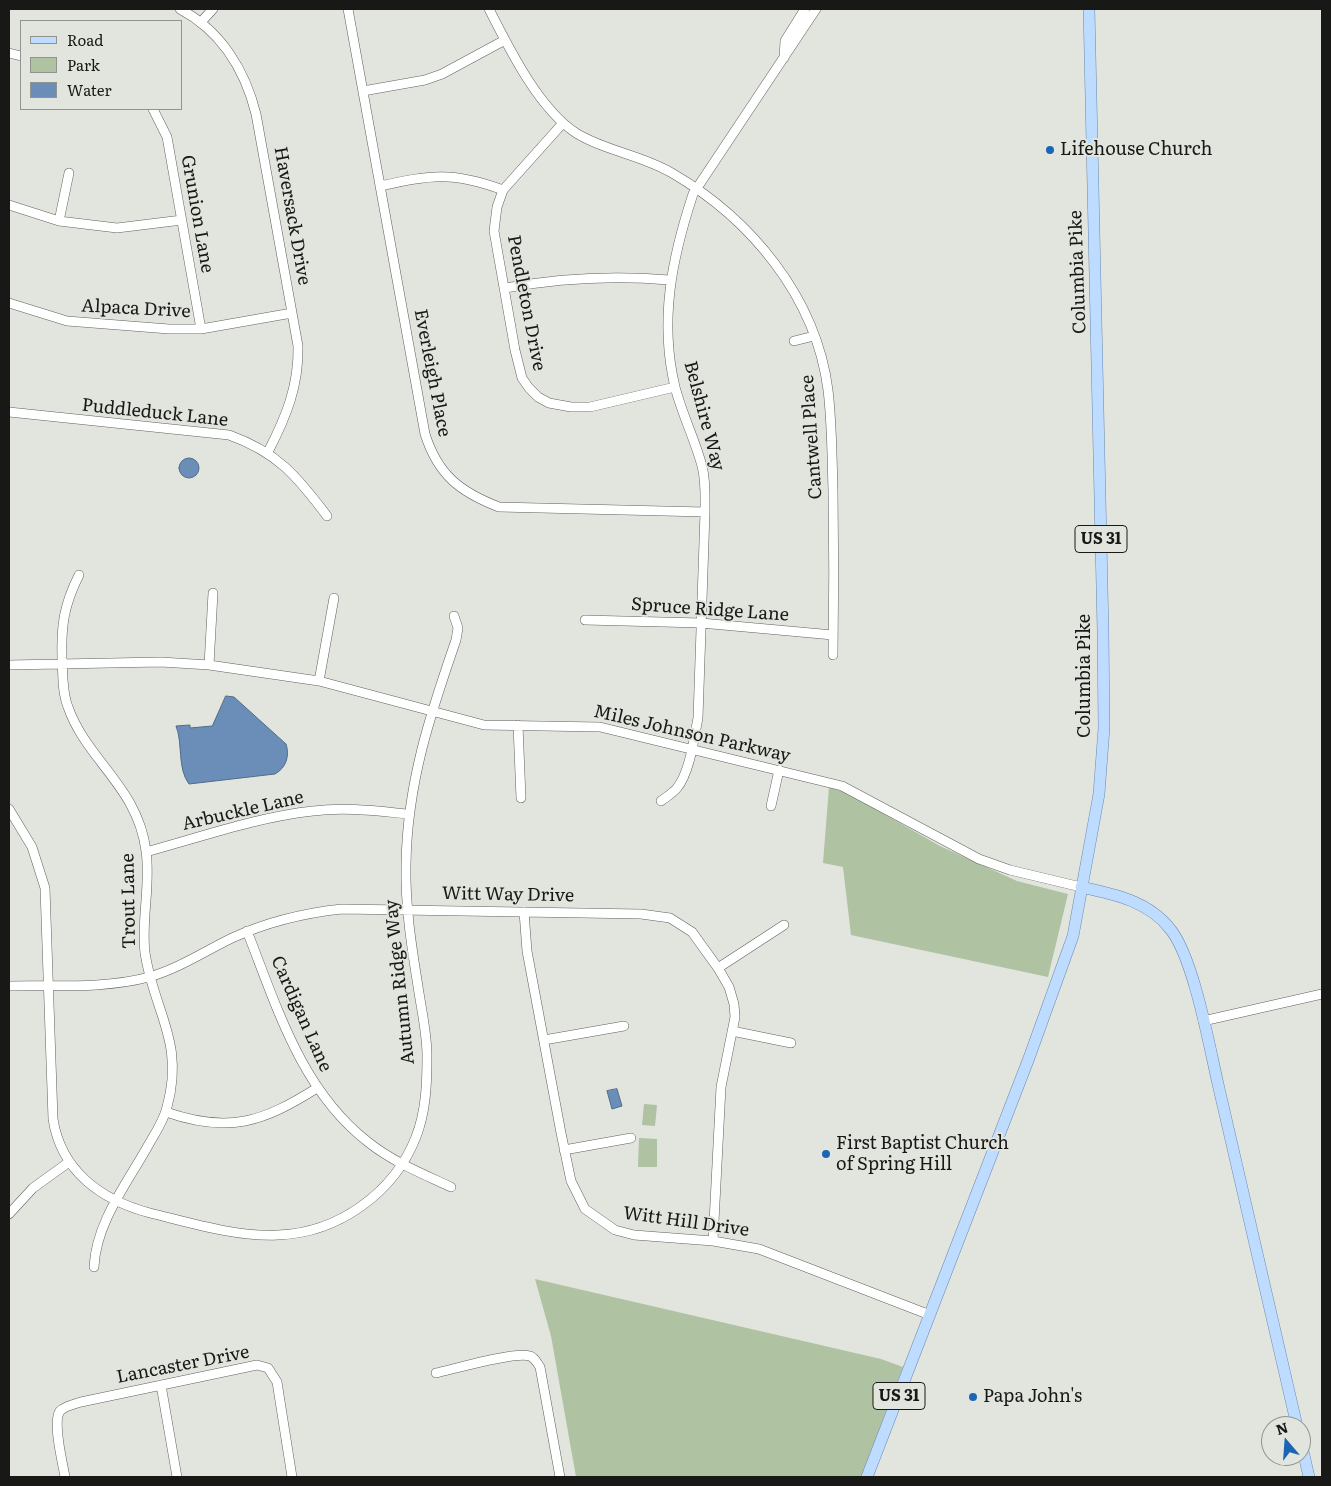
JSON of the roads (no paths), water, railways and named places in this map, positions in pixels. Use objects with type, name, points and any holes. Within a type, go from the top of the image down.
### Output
[{"type":"main road","name":"Columbia Pike","points":[[930,1315],[1030,1058],[1073,936],[1099,794],[1104,728],[1089,9]]},
{"type":"main road","points":[[1081,887],[1131,900],[1147,908],[1170,928],[1183,951],[1203,1021],[1295,1416]]},
{"type":"main road","name":"US 31","points":[[867,1477],[930,1315]]},
{"type":"street","name":"Haversack Drive","points":[[180,9],[201,22],[230,53],[251,93],[298,346],[297,377],[289,410],[268,452]]},
{"type":"street","points":[[201,22],[212,9]]},
{"type":"street","name":"Everleigh Place","points":[[348,9],[425,434],[436,460],[455,484],[478,499],[499,507],[705,512]]},
{"type":"street","name":"Cantwell Place","points":[[489,9],[515,60],[539,94],[564,122],[576,133],[671,172],[696,189],[741,226],[761,246],[798,299],[814,336],[828,390],[834,560],[833,655]]},
{"type":"street","name":"Belshire Way","points":[[783,61],[785,41],[805,9]]},
{"type":"street","name":"Belshire Way","points":[[661,801],[678,788],[692,750],[699,702],[705,512],[705,482],[702,466],[675,387],[667,312],[669,280],[682,225],[696,189],[816,9]]},
{"type":"street","points":[[363,91],[425,80],[442,74],[505,40]]},
{"type":"street","name":"Grunion Lane","points":[[154,110],[167,137],[202,329]]},
{"type":"street","name":"Pendleton Drive","points":[[564,122],[503,190],[497,207],[494,231],[522,378],[529,388],[549,403],[571,407],[590,407],[675,387]]},
{"type":"street","points":[[59,221],[70,174]]},
{"type":"street","points":[[380,186],[427,176],[449,175],[476,180],[503,190]]},
{"type":"street","points":[[9,205],[59,221],[117,228],[182,220]]},
{"type":"street","points":[[505,288],[573,278],[669,280]]},
{"type":"street","name":"Alpaca Drive","points":[[9,303],[67,321],[169,329],[202,329],[292,313]]},
{"type":"street","points":[[794,341],[814,336]]},
{"type":"street","name":"Puddleduck Lane","points":[[9,412],[216,433],[245,441],[268,452],[302,482],[327,516]]},
{"type":"street","name":"Trout Lane","points":[[79,575],[64,609],[62,623],[62,664],[65,699],[72,719],[124,791],[139,821],[146,852],[145,942],[151,976],[172,1048],[172,1086],[166,1112],[116,1202],[100,1237],[94,1267]]},
{"type":"street","points":[[209,665],[213,593]]},
{"type":"street","points":[[319,681],[334,598]]},
{"type":"street","name":"Autumn Ridge Way","points":[[9,809],[27,836],[41,872],[46,902],[53,1118],[58,1140],[69,1162],[95,1189],[116,1202],[153,1214],[220,1229],[260,1235],[296,1233],[324,1226],[361,1207],[385,1185],[401,1164],[417,1135],[425,1103],[427,1054],[408,909],[406,867],[408,814],[416,766],[456,640],[458,628],[454,616]]},
{"type":"street","name":"Spruce Ridge Lane","points":[[584,620],[701,622],[833,635]]},
{"type":"street","name":"Miles Johnson Parkway","points":[[9,665],[161,662],[209,665],[319,681],[484,725],[600,727],[842,786],[979,859],[1010,870],[1081,887]]},
{"type":"street","points":[[518,725],[521,798]]},
{"type":"street","points":[[771,806],[779,770]]},
{"type":"street","name":"Arbuckle Lane","points":[[146,852],[288,814],[314,811],[368,810],[408,814]]},
{"type":"street","name":"Witt Way Drive","points":[[9,986],[113,983],[151,976],[247,932],[294,917],[326,911],[408,909],[641,914],[670,918],[692,932],[718,968],[729,987],[734,1004],[732,1030],[721,1087],[713,1241]]},
{"type":"street","name":"Witt Hill Drive","points":[[524,912],[527,951],[570,1182],[584,1209],[616,1230],[634,1234],[713,1241],[759,1250],[930,1315]]},
{"type":"street","points":[[718,968],[784,925]]},
{"type":"street","name":"Cardigan Lane","points":[[247,932],[296,1051],[317,1088],[356,1131],[401,1164],[451,1188]]},
{"type":"street","points":[[1203,1021],[1322,994]]},
{"type":"street","points":[[544,1040],[624,1026]]},
{"type":"street","points":[[732,1030],[791,1043]]},
{"type":"street","points":[[166,1112],[195,1120],[231,1123],[262,1118],[281,1110],[317,1088]]},
{"type":"street","points":[[564,1150],[631,1138]]},
{"type":"street","points":[[9,1214],[33,1188],[69,1162]]},
{"type":"street","points":[[436,1373],[508,1357],[527,1355],[532,1357],[540,1368],[560,1477]]},
{"type":"street","name":"Lancaster Drive","points":[[65,1477],[57,1421],[61,1410],[82,1402],[246,1366],[264,1366],[268,1368],[277,1382],[292,1477]]},
{"type":"street","points":[[161,1385],[177,1477]]},
{"type":"water","points":[[189,458],[196,461],[199,468],[196,475],[189,478],[182,475],[179,468],[182,461]]},
{"type":"water","points":[[226,696],[234,697],[286,744],[288,753],[286,761],[275,774],[189,784],[185,778],[181,763],[176,726],[190,725],[190,728],[212,726]]},
{"type":"water","points":[[617,1089],[622,1106],[612,1109],[607,1091]]},
{"type":"place","name":"Lifehouse Church","points":[[1050,150]]},
{"type":"place","name":"First Baptist Church of Spring Hill","points":[[826,1154]]},
{"type":"place","name":"Papa John's","points":[[973,1397]]}]
